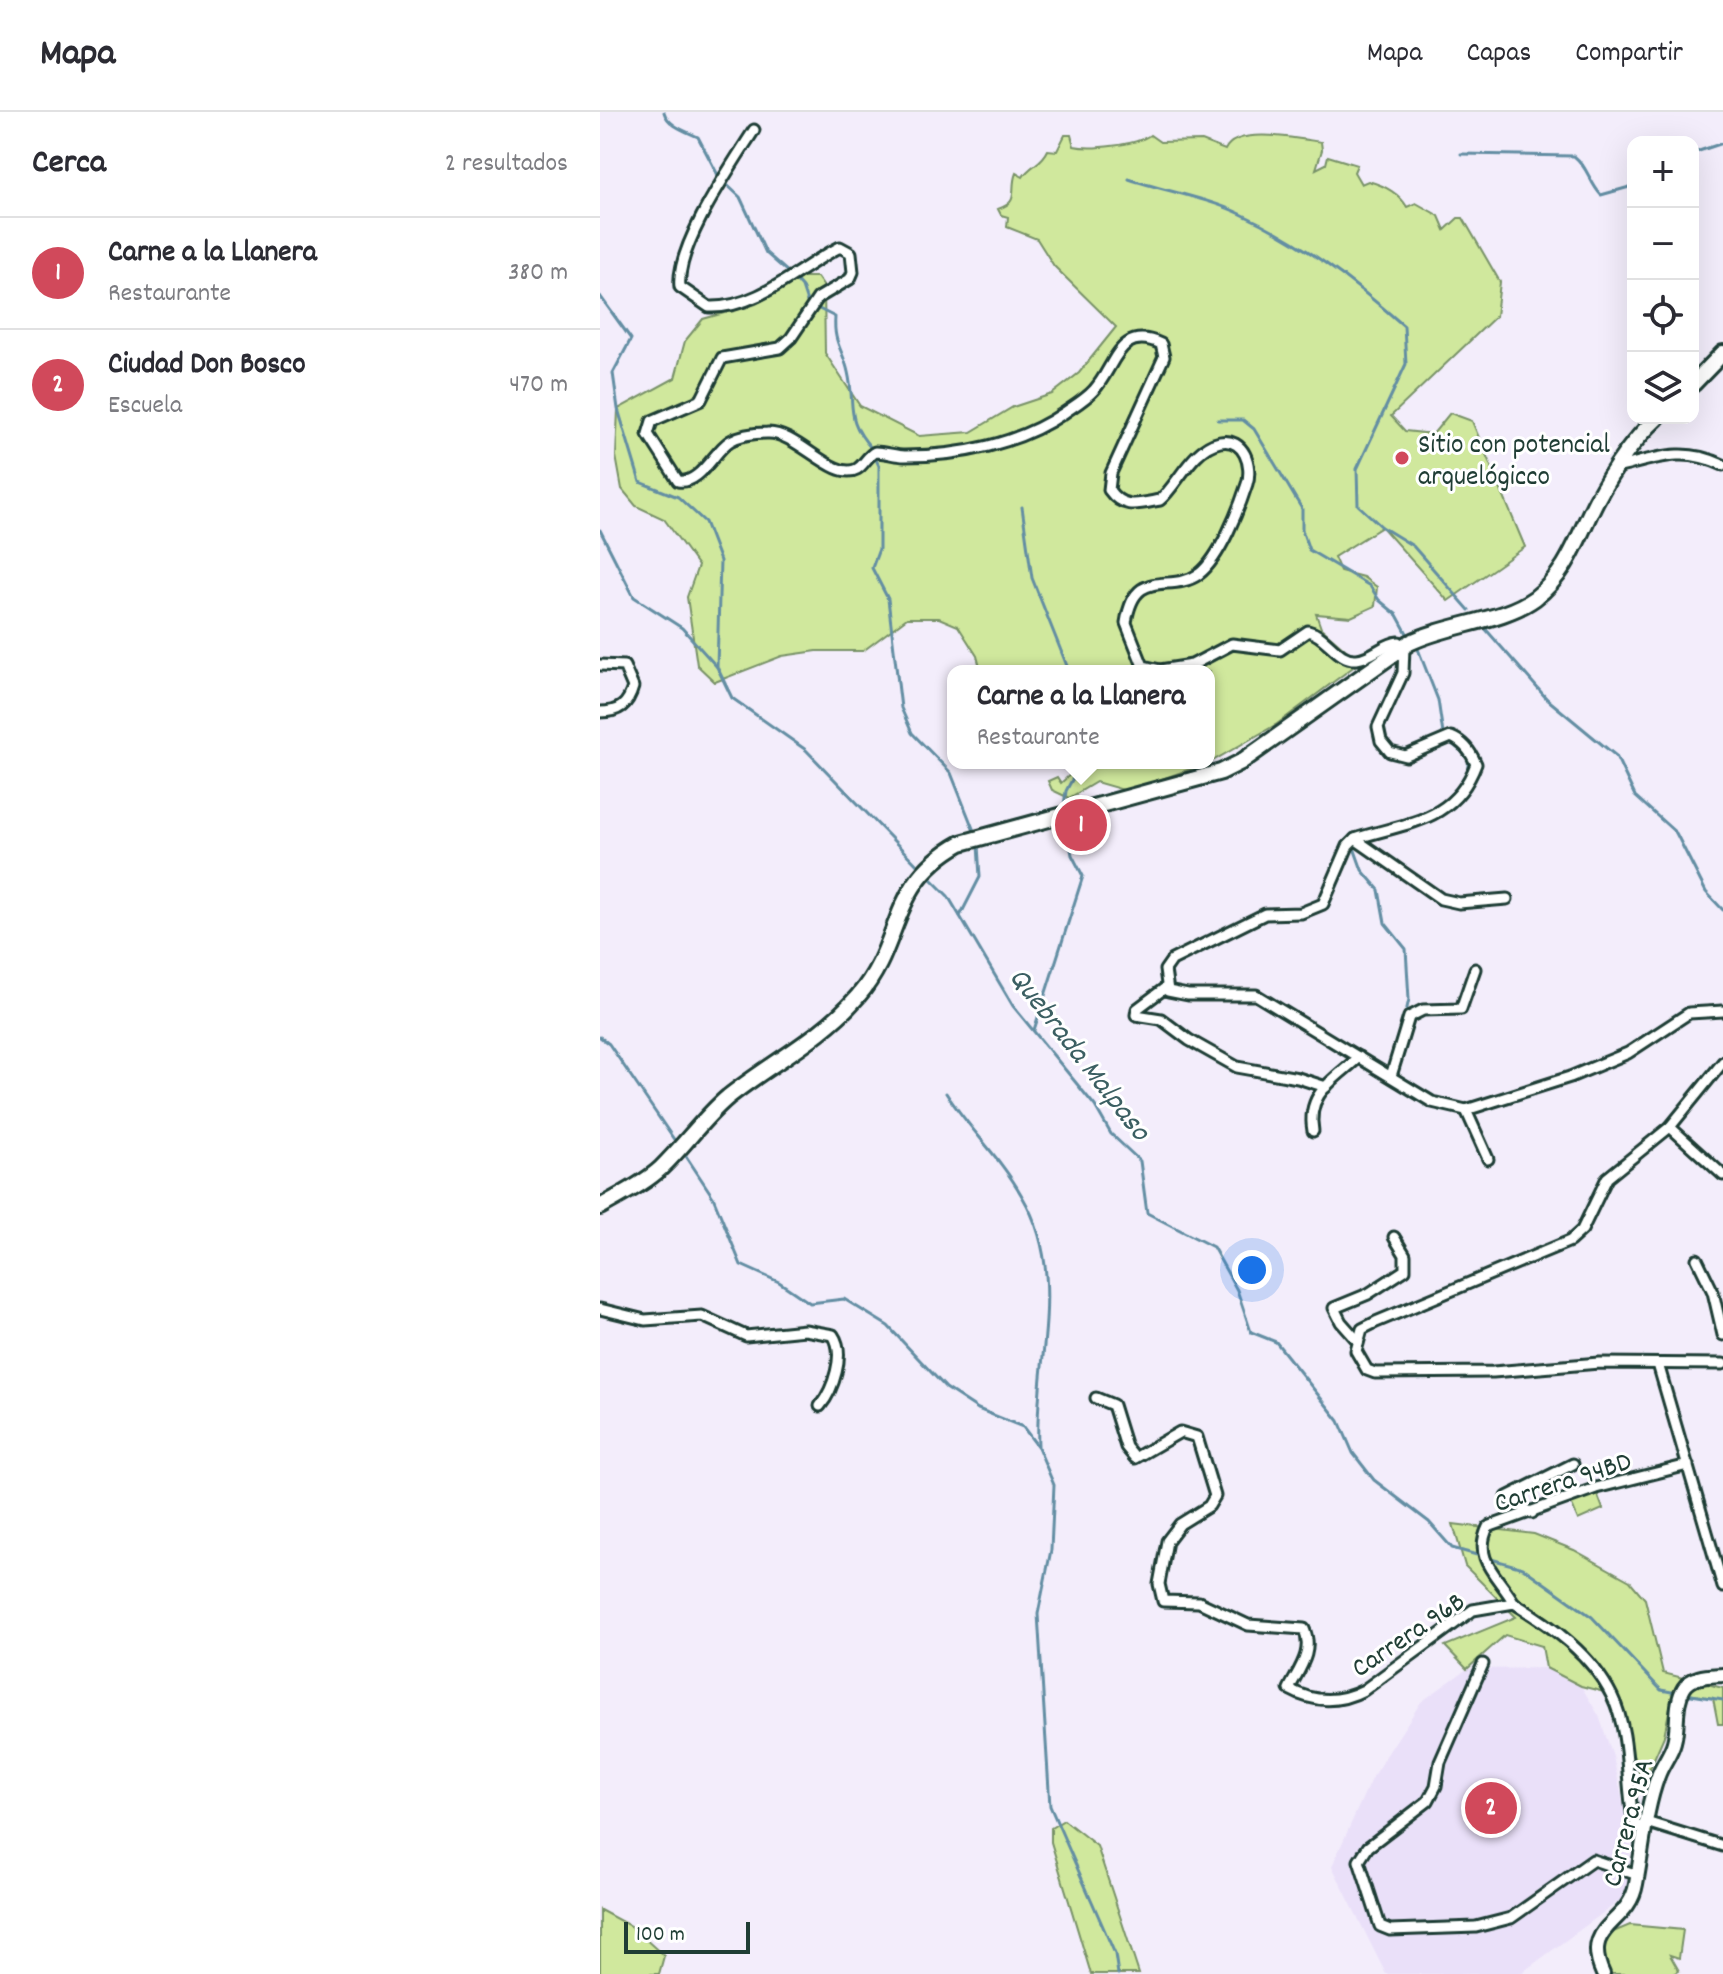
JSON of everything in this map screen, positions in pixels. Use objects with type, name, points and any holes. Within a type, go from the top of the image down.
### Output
[{"type":"main road","points":[[1699,378],[1723,353]]},
{"type":"main road","points":[[600,1207],[660,1169],[720,1103],[842,1014],[869,982],[894,922],[923,871],[961,843],[1221,772],[1241,762],[1404,647],[1429,633],[1509,610],[1536,597],[1567,563],[1616,468],[1652,424]]},
{"type":"street","points":[[754,130],[709,202],[681,265],[680,287],[709,307],[732,304],[752,298],[840,247],[851,253],[853,272],[850,279],[818,298],[791,338],[780,348],[729,354],[718,364],[701,400],[652,421],[648,434],[678,481],[688,480],[710,463],[732,439],[768,433],[794,439],[830,466],[851,470],[858,469],[875,452],[903,456],[1002,444],[1055,419],[1087,396],[1095,389],[1114,355],[1128,343],[1154,341],[1161,344],[1164,357],[1111,473],[1109,490],[1115,498],[1130,505],[1160,500],[1177,475],[1204,451],[1223,441],[1238,445],[1246,456],[1251,474],[1232,524],[1204,568],[1189,579],[1155,583],[1135,597],[1126,623],[1128,635],[1143,665]]},
{"type":"street","points":[[1616,468],[1669,455],[1700,454],[1720,461]]},
{"type":"street","points":[[1165,988],[1165,970],[1172,960],[1265,914],[1301,913],[1323,904],[1348,846],[1355,839],[1431,817],[1465,785],[1476,764],[1460,740],[1451,737],[1406,756],[1390,752],[1381,741],[1378,727],[1403,673],[1404,647],[1394,642],[1360,659],[1348,659],[1325,638],[1308,631],[1280,650],[1232,644],[1192,665]]},
{"type":"street","points":[[600,665],[624,666],[633,687],[625,705],[612,712],[600,712]]},
{"type":"street","points":[[1355,839],[1441,899],[1459,903],[1507,899]]},
{"type":"street","points":[[1391,1076],[1409,1017],[1423,1010],[1461,1009],[1475,969]]},
{"type":"street","points":[[1165,988],[1172,993],[1188,995],[1256,995],[1432,1102],[1466,1110],[1570,1077],[1628,1053],[1689,1013],[1723,1011]]},
{"type":"street","points":[[1165,988],[1137,1009],[1136,1015],[1155,1015],[1189,1040],[1237,1067],[1298,1078],[1326,1087]]},
{"type":"street","points":[[1313,1131],[1312,1104],[1359,1057]]},
{"type":"street","points":[[1723,1062],[1670,1127],[1607,1178],[1582,1230],[1570,1241],[1376,1322],[1362,1329],[1357,1340],[1358,1360],[1375,1373],[1420,1370],[1493,1372],[1599,1363],[1723,1364]]},
{"type":"street","points":[[1466,1110],[1488,1159]]},
{"type":"street","points":[[1670,1127],[1723,1175]]},
{"type":"street","points":[[1357,1340],[1341,1322],[1334,1308],[1368,1294],[1405,1270],[1405,1255],[1394,1237]]},
{"type":"street","points":[[1697,1259],[1713,1292],[1723,1335]]},
{"type":"street","points":[[600,1309],[645,1320],[702,1316],[746,1336],[805,1330],[833,1335],[838,1346],[833,1386],[820,1406]]},
{"type":"street","points":[[1658,1364],[1723,1587]]},
{"type":"street","name":"Carrera 96B","points":[[1096,1398],[1113,1405],[1126,1447],[1135,1458],[1180,1432],[1197,1437],[1215,1496],[1209,1506],[1180,1524],[1167,1541],[1160,1597],[1167,1602],[1208,1605],[1248,1625],[1304,1629],[1308,1639],[1307,1655],[1289,1689],[1317,1699],[1351,1697],[1473,1610],[1514,1603]]},
{"type":"street","points":[[1533,1513],[1509,1502],[1507,1497],[1573,1464]]},
{"type":"street","name":"Carrera 94BD","points":[[1514,1603],[1500,1578],[1484,1562],[1485,1531],[1494,1524],[1533,1513],[1596,1488],[1688,1465]]},
{"type":"street","points":[[1713,1550],[1723,1544]]},
{"type":"street","points":[[1514,1603],[1548,1624],[1578,1651],[1612,1696],[1621,1726],[1633,1818],[1639,1828],[1645,1825],[1723,1846]]},
{"type":"street","points":[[1483,1664],[1440,1762],[1436,1786],[1428,1801],[1368,1847],[1359,1861],[1380,1926],[1390,1930],[1476,1927],[1511,1918],[1593,1860],[1638,1875]]},
{"type":"street","name":"Carrera 95A","points":[[1603,1974],[1595,1953],[1599,1937],[1630,1902],[1658,1776],[1674,1743],[1682,1692],[1693,1679],[1723,1675]]},
{"type":"shaded area","points":[[1546,1668],[1581,1686],[1599,1716],[1613,1757],[1631,1838],[1626,1896],[1520,1974],[1386,1974],[1332,1866],[1371,1779],[1421,1702],[1467,1669]]},
{"type":"green space","points":[[1065,135],[1071,135],[1074,146],[1091,147],[1124,144],[1150,135],[1160,142],[1202,141],[1225,150],[1231,142],[1254,136],[1321,142],[1322,150],[1316,169],[1326,164],[1328,156],[1357,165],[1354,172],[1361,184],[1368,181],[1385,187],[1407,207],[1416,203],[1439,216],[1445,230],[1458,218],[1463,218],[1500,282],[1496,316],[1391,416],[1405,431],[1433,434],[1450,413],[1472,421],[1525,547],[1448,601],[1382,527],[1334,557],[1340,571],[1363,577],[1377,587],[1375,606],[1351,617],[1316,614],[1321,628],[1360,662],[1277,724],[1215,760],[1215,665],[979,665],[958,626],[939,618],[907,618],[863,651],[817,651],[782,656],[715,682],[697,665],[687,597],[698,566],[664,519],[636,506],[622,489],[616,456],[618,409],[675,378],[685,341],[703,319],[756,304],[803,277],[817,277],[824,287],[825,353],[860,406],[919,436],[971,432],[1013,407],[1052,394],[1079,373],[1116,327],[1054,266],[1037,239],[1007,227],[1008,217],[1001,215],[998,209],[1012,199],[1016,173],[1023,177],[1048,150],[1057,151]]},
{"type":"green space","points":[[1072,769],[1191,769],[1127,791],[1096,782],[1069,798],[1052,790],[1048,781],[1057,777],[1061,783],[1073,772]]},
{"type":"green space","points":[[1597,1493],[1603,1509],[1578,1520],[1571,1503]]},
{"type":"green space","points":[[1453,1524],[1534,1534],[1574,1550],[1630,1581],[1645,1599],[1663,1673],[1723,1688],[1723,1724],[1718,1724],[1713,1698],[1673,1692],[1664,1736],[1643,1784],[1612,1694],[1581,1686],[1546,1668],[1542,1646],[1505,1635],[1467,1669],[1445,1646],[1516,1617],[1465,1566]]},
{"type":"green space","points":[[1064,1820],[1097,1846],[1139,1974],[1091,1974],[1051,1842],[1051,1828]]},
{"type":"green space","points":[[600,1910],[632,1927],[664,1956],[659,1974],[600,1974]]},
{"type":"green space","points":[[1630,1925],[1683,1930],[1679,1958],[1670,1955],[1679,1971],[1674,1974],[1609,1974],[1600,1948],[1606,1935]]},
{"type":"waterway","points":[[664,112],[673,124],[698,137],[720,179]]},
{"type":"waterway","points":[[1699,151],[1723,143]]},
{"type":"waterway","points":[[1461,154],[1574,156],[1601,195],[1627,188]]},
{"type":"waterway","points":[[1129,179],[1214,203],[1263,225],[1327,264],[1404,326],[1406,364],[1357,469],[1358,505],[1382,527],[1413,546],[1469,610]]},
{"type":"waterway","points":[[725,183],[740,197],[766,253],[790,274]]},
{"type":"waterway","points":[[794,278],[802,287],[807,302]]},
{"type":"waterway","name":"Quebrada Malpaso","points":[[600,296],[631,339],[613,373],[618,409],[640,482],[678,497],[705,522],[720,561],[717,667],[732,698],[806,750],[921,869]]},
{"type":"waterway","points":[[815,307],[835,317],[837,340],[848,372],[854,420],[872,449]]},
{"type":"waterway","points":[[1218,420],[1243,420],[1254,429],[1302,509],[1302,530],[1309,550],[1370,586],[1379,600],[1397,615],[1409,637]]},
{"type":"waterway","points":[[874,455],[879,466],[879,549],[872,568],[888,599],[901,708],[912,733],[947,769]]},
{"type":"waterway","points":[[1022,507],[1032,578],[1067,665]]},
{"type":"waterway","points":[[600,530],[634,597],[682,628],[717,667]]},
{"type":"waterway","points":[[1482,625],[1547,699],[1616,756],[1635,796],[1676,833],[1706,892],[1723,910]]},
{"type":"waterway","points":[[1418,649],[1438,700],[1443,734]]},
{"type":"waterway","points":[[1448,741],[1469,757],[1467,774]]},
{"type":"waterway","points":[[947,769],[974,831]]},
{"type":"waterway","points":[[1064,806],[1066,791],[1078,769]]},
{"type":"waterway","points":[[1444,802],[1463,781]]},
{"type":"waterway","points":[[1034,1030],[1083,876],[1072,855],[1066,821]]},
{"type":"waterway","points":[[1358,832],[1383,826]]},
{"type":"waterway","points":[[960,916],[980,877],[978,845]]},
{"type":"waterway","points":[[1353,845],[1362,870],[1379,890],[1385,923],[1406,949],[1409,999],[1405,1017]]},
{"type":"waterway","name":"Quebrada Malpaso","points":[[929,877],[948,896],[1013,1006],[1095,1106],[1111,1134],[1140,1161],[1147,1213],[1213,1247],[1237,1290],[1251,1332],[1276,1342],[1339,1421],[1353,1453],[1374,1480],[1429,1522],[1452,1548],[1523,1568],[1592,1617],[1661,1690],[1677,1693]]},
{"type":"waterway","points":[[600,1037],[609,1044],[675,1141]]},
{"type":"waterway","points":[[946,1093],[1014,1182],[1036,1226],[1044,1256],[1046,1319],[1038,1446]]},
{"type":"waterway","points":[[684,1153],[713,1197],[741,1265],[779,1282],[810,1303],[844,1299],[888,1326],[946,1388],[978,1409],[1023,1427],[1038,1447],[1054,1485],[1051,1550],[1038,1614],[1050,1806],[1115,1954],[1118,1974]]},
{"type":"waterway","name":"Quebrada Malpaso","points":[[1685,1694],[1723,1700]]},
{"type":"place","name":"Sitio con potencial arquelógicco","points":[[1402,458]]},
{"type":"place","name":"Carne a la Llanera","points":[[1081,825]]},
{"type":"place","name":"Ciudad Don Bosco","points":[[1491,1808]]}]
